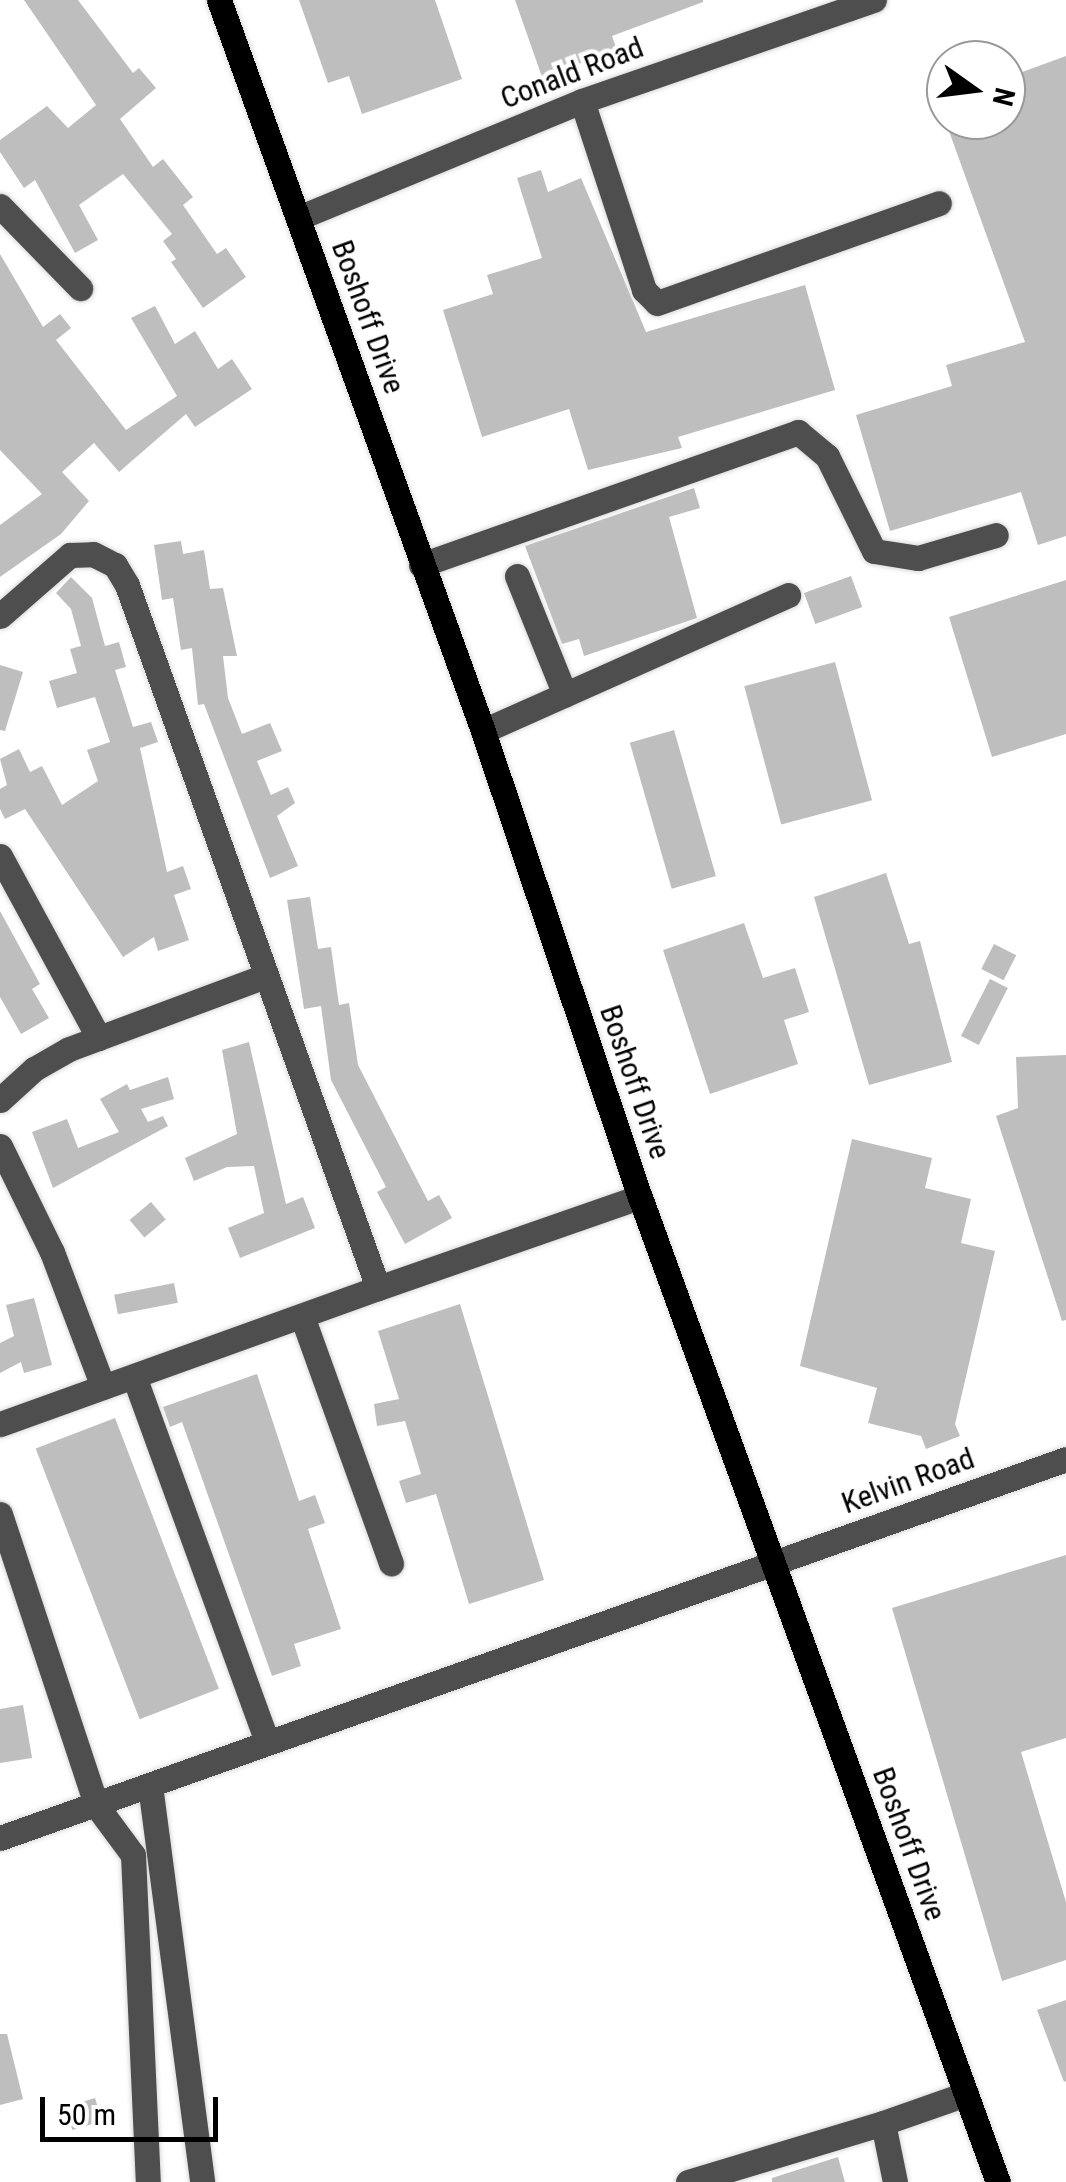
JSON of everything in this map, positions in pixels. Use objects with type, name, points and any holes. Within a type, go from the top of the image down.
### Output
[{"type":"main road","name":"Boshoff Drive","points":[[220,0],[483,731],[640,1197],[998,2182]]},
{"type":"street","name":"Conald Road","points":[[298,218],[582,101],[874,0]]},
{"type":"street","points":[[582,101],[644,290],[656,303],[939,202]]},
{"type":"street","points":[[0,206],[80,288]]},
{"type":"street","points":[[421,565],[798,432],[828,456],[874,551],[918,558],[996,535]]},
{"type":"street","points":[[0,616],[70,555],[93,554],[115,565],[378,1288]]},
{"type":"street","points":[[517,576],[565,694]]},
{"type":"street","points":[[483,731],[788,595]]},
{"type":"street","points":[[0,856],[99,1038]]},
{"type":"street","points":[[0,1100],[34,1069],[99,1038],[264,976]]},
{"type":"street","points":[[0,1146],[52,1252],[104,1387]]},
{"type":"street","points":[[0,1424],[640,1197]]},
{"type":"street","points":[[302,1316],[391,1563]]},
{"type":"street","points":[[134,1378],[267,1742]]},
{"type":"street","name":"Kelvin Road","points":[[0,1838],[1066,1459]]},
{"type":"street","points":[[0,1514],[96,1805],[133,1855],[148,2182]]},
{"type":"street","points":[[150,1785],[202,2182]]},
{"type":"street","points":[[688,2182],[966,2094]]},
{"type":"street","points":[[883,2123],[895,2182]]},
{"type":"building","points":[[24,0],[78,0],[133,73],[139,68],[156,88],[120,119],[153,167],[163,159],[193,197],[183,205],[217,254],[226,248],[246,277],[203,308],[171,262],[176,259],[163,241],[172,234],[123,174],[79,205],[98,240],[75,253],[35,180],[24,188],[0,152],[0,140],[47,106],[68,128],[96,105]]},
{"type":"building","points":[[299,0],[435,0],[462,79],[362,114],[349,76],[328,83]]},
{"type":"building","points":[[515,0],[703,2],[612,36],[617,50],[542,77]]},
{"type":"building","points":[[1066,56],[1066,536],[1038,545],[1021,492],[890,531],[856,415],[952,386],[946,365],[1025,342],[952,140],[1026,140],[1026,71]]},
{"type":"building","points":[[541,170],[548,192],[581,178],[646,332],[805,285],[835,390],[678,437],[682,448],[588,470],[569,409],[482,437],[443,310],[493,294],[487,275],[542,258],[517,178]]},
{"type":"building","points":[[0,254],[43,327],[60,314],[71,328],[56,340],[126,430],[177,396],[131,318],[155,306],[175,344],[195,331],[218,369],[232,359],[252,389],[195,427],[186,414],[119,472],[94,443],[62,472],[89,501],[61,534],[0,577],[0,525],[42,494],[0,450]]},
{"type":"building","points":[[694,488],[700,508],[669,517],[697,618],[584,656],[579,639],[562,644],[525,546]]},
{"type":"building","points":[[181,541],[183,554],[204,550],[210,589],[223,588],[237,656],[223,656],[228,698],[242,734],[270,723],[282,751],[257,761],[271,795],[288,787],[295,803],[277,816],[298,866],[270,878],[204,704],[198,705],[192,648],[181,650],[173,598],[162,600],[154,545]]},
{"type":"building","points":[[851,576],[862,607],[815,624],[804,593]]},
{"type":"building","points":[[71,577],[92,598],[105,646],[119,642],[126,667],[115,670],[133,727],[151,722],[158,742],[140,748],[167,872],[183,866],[191,889],[174,895],[189,940],[158,951],[154,937],[123,957],[25,809],[5,819],[0,809],[0,789],[7,785],[0,759],[19,749],[30,772],[42,766],[62,805],[98,781],[87,750],[110,742],[95,697],[57,708],[49,681],[77,673],[70,649],[81,646],[71,609],[56,593]]},
{"type":"building","points":[[1066,580],[1066,734],[992,757],[949,617]]},
{"type":"building","points":[[835,662],[872,800],[781,824],[744,686]]},
{"type":"building","points":[[0,665],[23,672],[5,731],[0,730]]},
{"type":"building","points":[[674,730],[716,876],[672,889],[630,743]]},
{"type":"building","points":[[886,873],[909,944],[920,941],[952,1062],[869,1085],[814,897]]},
{"type":"building","points":[[310,897],[318,949],[331,947],[339,1005],[349,1003],[358,1065],[428,1201],[439,1195],[452,1218],[405,1244],[377,1192],[386,1187],[331,1080],[321,1006],[304,1009],[287,900]]},
{"type":"building","points":[[0,911],[40,984],[32,989],[49,1018],[21,1034],[0,997]]},
{"type":"building","points":[[744,923],[763,978],[795,968],[809,1012],[784,1020],[798,1064],[710,1094],[663,950]]},
{"type":"building","points":[[994,944],[1016,955],[1004,980],[981,969]]},
{"type":"building","points":[[990,979],[1008,988],[979,1045],[961,1036]]},
{"type":"building","points":[[249,1042],[286,1204],[303,1197],[315,1228],[240,1258],[228,1228],[264,1213],[254,1166],[227,1167],[194,1181],[185,1158],[237,1134],[222,1050]]},
{"type":"building","points":[[1066,1055],[1066,1320],[1062,1321],[996,1116],[1018,1108],[1016,1057]]},
{"type":"building","points":[[168,1077],[174,1099],[141,1109],[148,1122],[163,1116],[168,1126],[53,1188],[32,1132],[67,1119],[78,1148],[119,1132],[100,1099],[127,1084],[130,1090]]},
{"type":"building","points":[[852,1139],[932,1158],[925,1188],[971,1199],[961,1243],[995,1251],[955,1424],[960,1436],[926,1449],[921,1436],[868,1423],[877,1388],[800,1366]]},
{"type":"building","points":[[151,1202],[166,1220],[144,1238],[130,1220]]},
{"type":"building","points":[[174,1283],[178,1303],[118,1314],[114,1295]]},
{"type":"building","points":[[34,1298],[52,1365],[24,1373],[21,1362],[0,1373],[0,1343],[14,1336],[6,1305]]},
{"type":"building","points":[[460,1304],[544,1580],[469,1604],[436,1494],[406,1503],[399,1481],[421,1474],[405,1421],[377,1426],[374,1404],[399,1399],[378,1331]]},
{"type":"building","points":[[257,1374],[299,1501],[315,1495],[325,1523],[308,1529],[341,1629],[294,1644],[301,1666],[272,1676],[182,1422],[170,1427],[163,1407]]},
{"type":"building","points":[[115,1418],[219,1689],[140,1719],[36,1448]]},
{"type":"building","points":[[1066,1555],[1066,1738],[1021,1752],[1066,1902],[1066,1960],[1002,1981],[892,1608]]},
{"type":"building","points":[[23,1705],[32,1758],[0,1763],[0,1709]]},
{"type":"building","points":[[1066,2000],[1066,2081],[1064,2082],[1037,2010]]},
{"type":"building","points":[[0,2034],[7,2034],[23,2099],[0,2105]]},
{"type":"building","points":[[95,2098],[102,2121],[72,2130],[65,2107]]},
{"type":"building","points":[[838,2157],[845,2182],[772,2182],[772,2178]]}]
